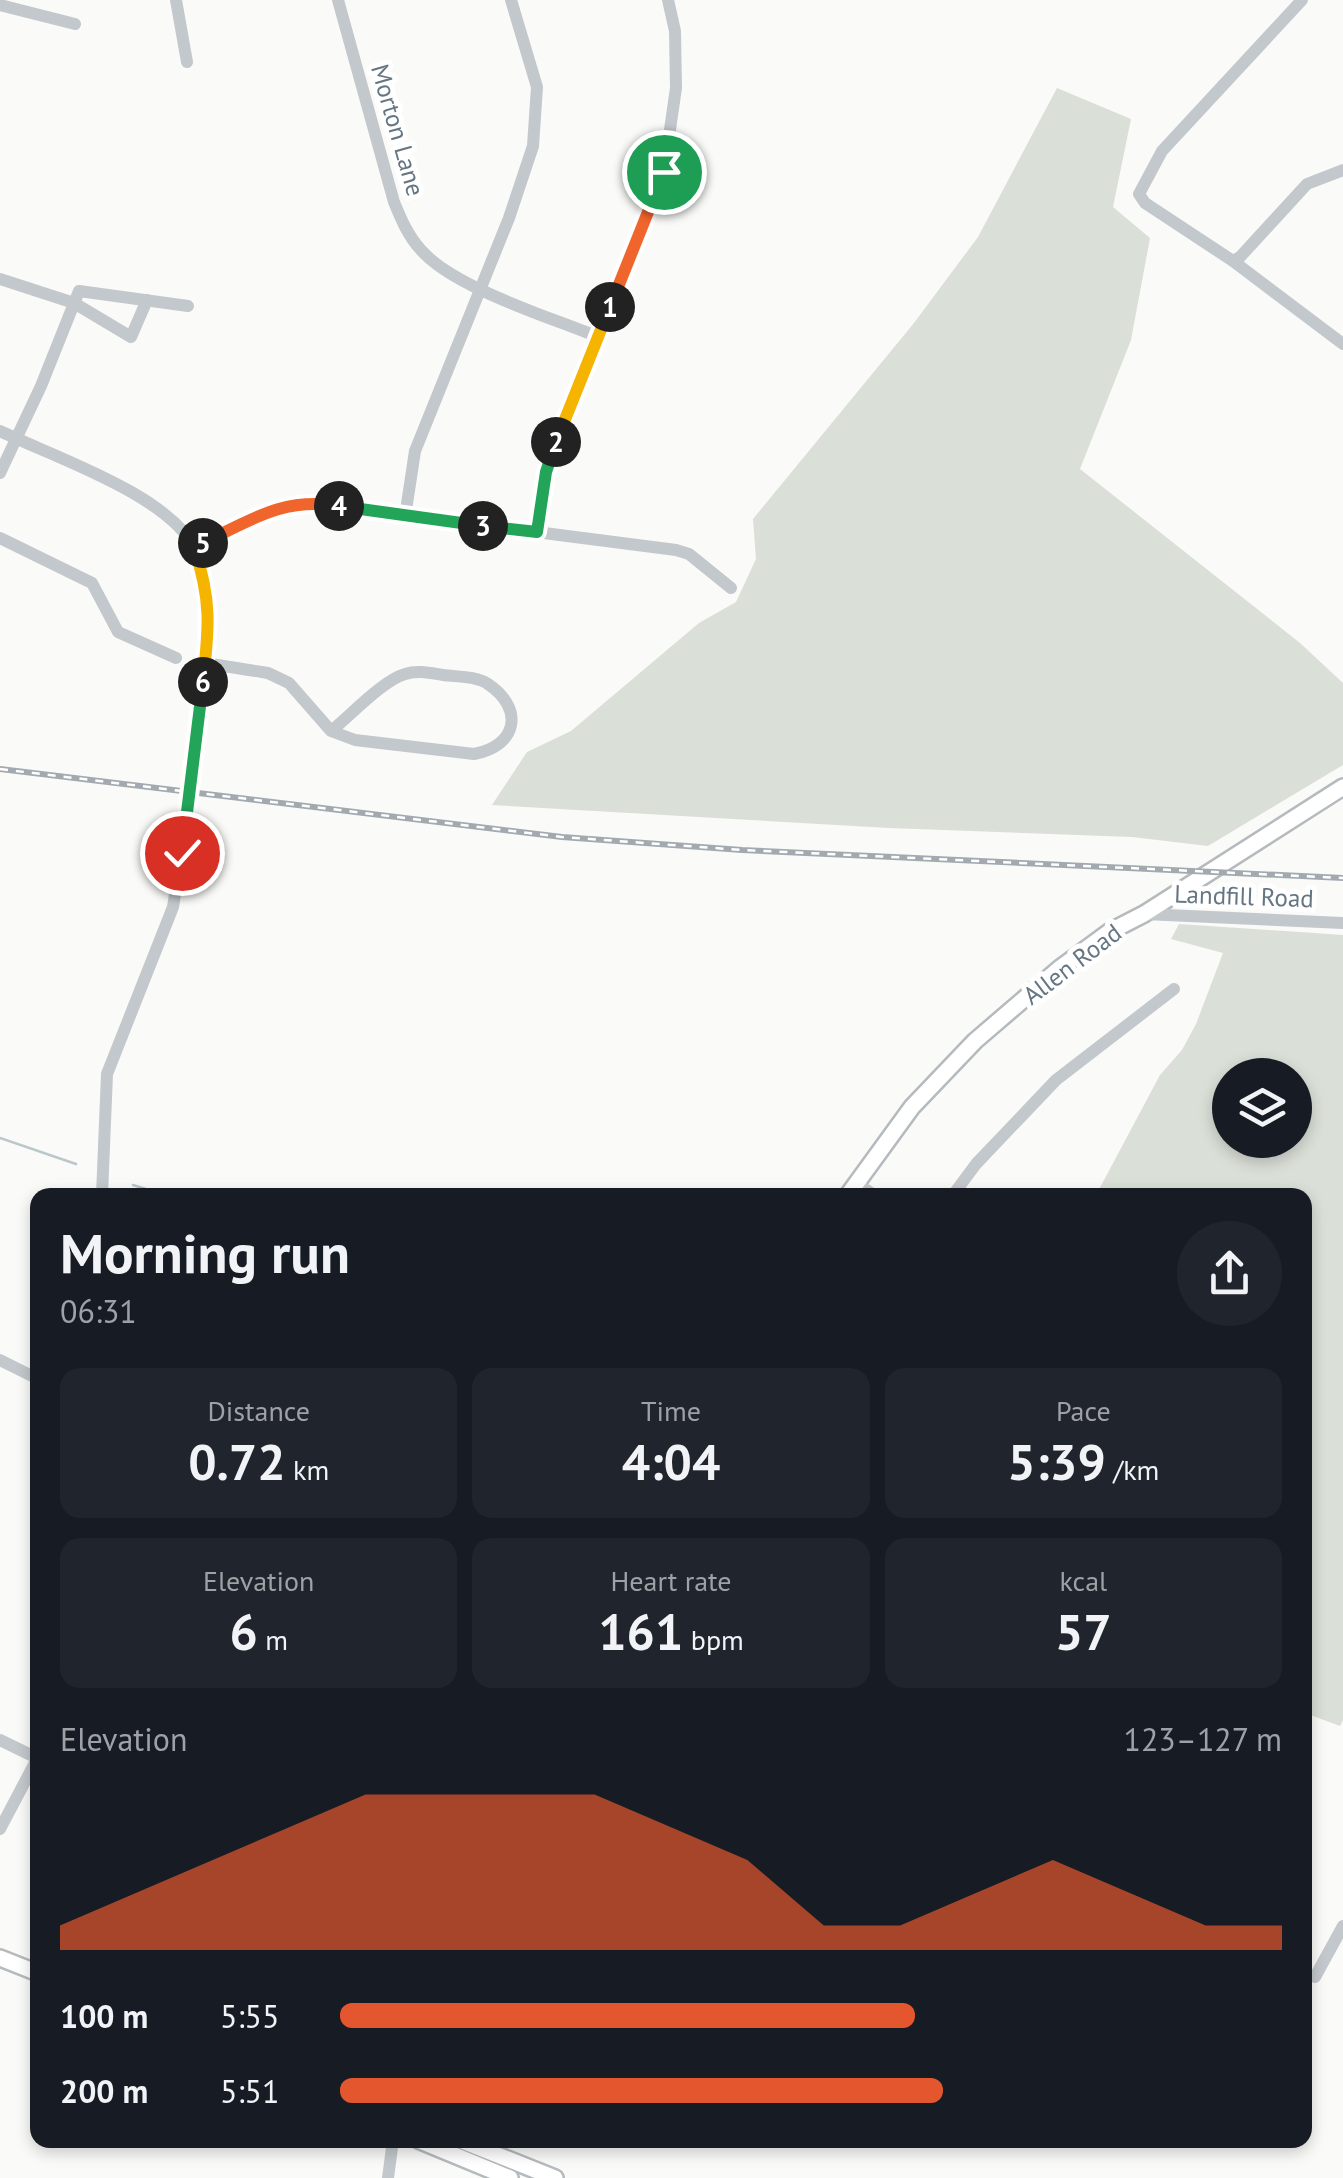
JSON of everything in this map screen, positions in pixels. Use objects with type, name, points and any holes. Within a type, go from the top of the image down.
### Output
[{"type":"main road","name":"Allen Road","points":[[853,1188],[912,1107],[976,1041],[1060,968],[1109,932],[1144,914],[1343,787]]},
{"type":"main road","points":[[0,1958],[30,1971]]},
{"type":"main road","points":[[437,2148],[510,2178]]},
{"type":"main road","points":[[480,2148],[555,2178]]},
{"type":"street","points":[[176,0],[187,62]]},
{"type":"street","name":"Morton Lane","points":[[338,0],[394,202],[422,251],[439,267],[481,289],[598,336]]},
{"type":"street","points":[[405,517],[415,452],[522,186],[533,146],[534,71],[511,0]]},
{"type":"street","points":[[537,532],[553,450],[664,172],[676,88],[674,31],[668,0]]},
{"type":"street","points":[[1302,0],[1162,151],[1138,194],[1145,203],[1233,261],[1343,344]]},
{"type":"street","points":[[0,5],[74,24]]},
{"type":"street","points":[[1233,261],[1307,184],[1343,170]]},
{"type":"street","points":[[0,278],[74,303],[131,338],[147,300]]},
{"type":"street","points":[[1,471],[79,291],[188,306]]},
{"type":"street","points":[[0,432],[141,498],[168,515],[194,547],[207,585],[210,617],[205,663],[189,805],[172,906],[107,1074],[102,1188]]},
{"type":"street","points":[[194,547],[277,507],[303,502],[676,550],[690,554],[731,588]]},
{"type":"street","points":[[0,538],[92,583],[118,632],[176,658]]},
{"type":"street","points":[[205,663],[268,673],[289,683],[331,731],[355,740],[474,754],[492,750],[510,733],[512,720],[510,709],[490,686],[477,679],[413,672],[399,676],[331,731]]},
{"type":"street","name":"Landfill Road","points":[[1144,914],[1343,922]]},
{"type":"street","points":[[958,1188],[1056,1080],[1174,989]]},
{"type":"street","points":[[0,1360],[30,1375]]},
{"type":"street","points":[[0,1740],[30,1755]]},
{"type":"street","points":[[0,1828],[30,1771]]},
{"type":"street","points":[[1315,1977],[1343,1926]]},
{"type":"street","points":[[388,2178],[392,2148]]},
{"type":"shaded area","points":[[1057,88],[1131,119],[1113,207],[1150,238],[1131,340],[1080,469],[1300,643],[1343,683],[1343,765],[1208,846],[1132,837],[889,828],[492,805],[527,752],[571,731],[699,623],[736,602],[756,559],[753,519],[914,323],[978,237]]},
{"type":"shaded area","points":[[1179,924],[1343,935],[1340,1726],[1312,1716],[1312,1188],[1100,1188],[1160,1075],[1182,1050],[1223,953],[1171,939]]},
{"type":"waterway","points":[[0,1138],[76,1164]]},
{"type":"waterway","points":[[133,1185],[143,1188]]},
{"type":"railway","points":[[0,769],[562,837],[742,850],[1343,878]]},
{"type":"route","points":[[182,853],[210,617],[207,585],[194,547],[277,507],[303,502],[537,532],[553,450],[664,172]]}]
